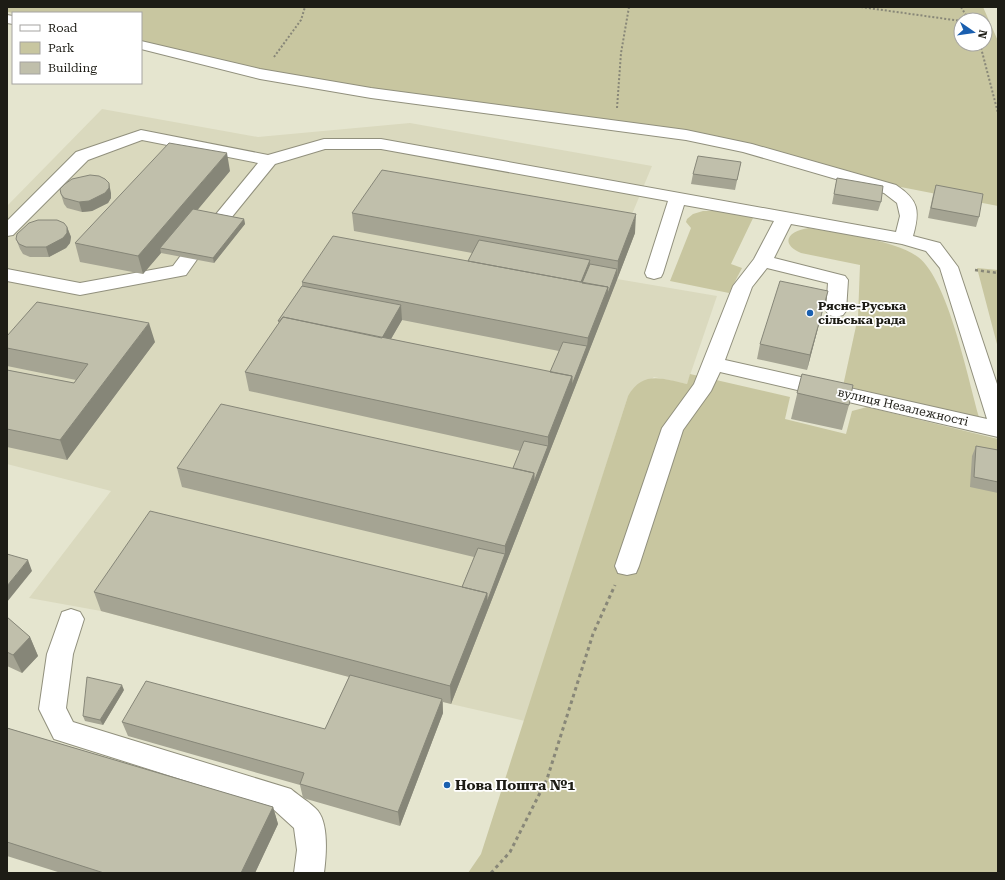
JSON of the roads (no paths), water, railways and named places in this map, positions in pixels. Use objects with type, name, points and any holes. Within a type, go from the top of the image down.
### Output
[{"type":"street","points":[[142,45],[260,74],[371,93],[686,135],[746,148],[890,189],[902,196],[909,205],[909,217],[903,239]]},
{"type":"street","points":[[7,231],[82,156],[141,135],[269,160],[324,144],[381,144],[903,239],[933,247],[950,267],[998,420]]},
{"type":"street","points":[[221,219],[269,160]]},
{"type":"street","points":[[654,273],[678,197]]},
{"type":"street","points":[[627,566],[672,428],[704,386],[714,364],[743,286],[763,261],[785,217]]},
{"type":"street","points":[[7,275],[80,289],[178,271],[189,258]]},
{"type":"street","points":[[763,261],[838,280],[836,311]]},
{"type":"street","name":"вулиця Незалежності","points":[[714,364],[998,429]]},
{"type":"street","points":[[71,619],[60,654],[52,709],[64,731],[282,798],[308,822],[312,850],[309,873]]},
{"type":"place","name":"Рясне-Руська сільська рада","points":[[810,313]]},
{"type":"place","name":"Нова Пошта №1","points":[[447,785]]}]
